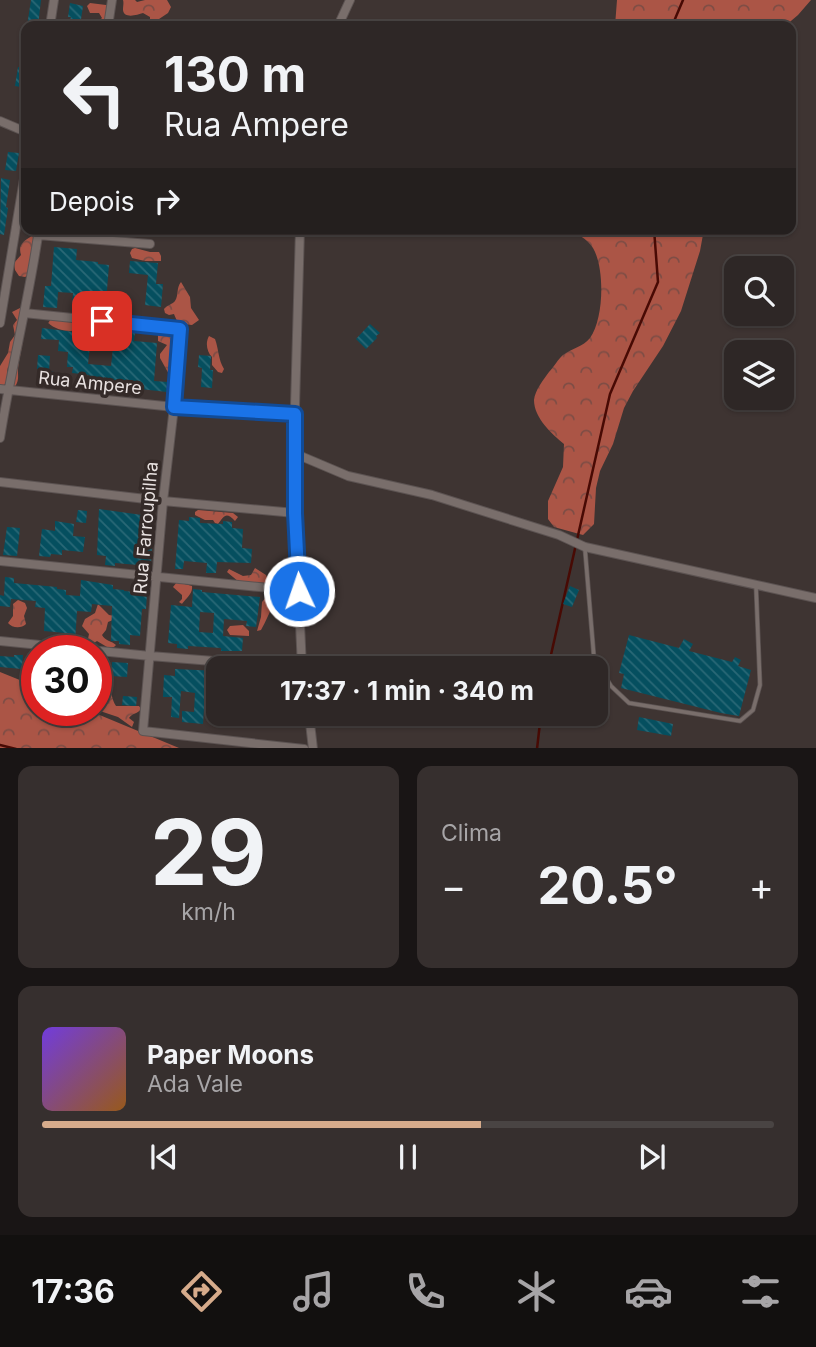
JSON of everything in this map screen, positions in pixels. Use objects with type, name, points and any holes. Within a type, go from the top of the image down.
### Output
[{"type":"street","points":[[51,21],[54,0]]},
{"type":"street","points":[[109,21],[112,0]]},
{"type":"street","points":[[340,21],[350,0]]},
{"type":"street","points":[[0,121],[21,130]]},
{"type":"street","points":[[0,323],[21,197]]},
{"type":"street","points":[[0,439],[4,390],[24,313],[38,235]]},
{"type":"street","points":[[67,235],[150,244]]},
{"type":"street","points":[[300,235],[295,513],[302,656]]},
{"type":"street","name":"Rua Farroupilha","points":[[24,313],[180,329],[143,731],[304,748]]},
{"type":"street","name":"Rua Ampere","points":[[4,390],[174,407],[295,414]]},
{"type":"street","points":[[296,454],[348,475],[432,495],[559,535],[585,547],[816,598]]},
{"type":"street","points":[[0,482],[295,513]]},
{"type":"street","points":[[0,561],[299,591]]},
{"type":"street","points":[[0,641],[206,660]]},
{"type":"street","points":[[310,726],[313,748]]},
{"type":"lane","points":[[585,547],[594,658],[611,686],[629,703],[740,721],[753,710],[760,685],[756,586]]},
{"type":"green space","points":[[123,0],[167,0],[171,7],[159,21],[150,21],[150,17],[143,13],[126,15]]},
{"type":"green space","points":[[617,0],[811,0],[791,21],[615,21]]},
{"type":"green space","points":[[90,3],[111,8],[110,21],[99,21],[102,18],[99,13],[90,13],[87,6]]},
{"type":"green space","points":[[579,235],[703,235],[681,311],[663,346],[624,408],[613,444],[600,471],[594,524],[583,535],[554,527],[548,519],[548,501],[563,467],[564,444],[540,419],[534,400],[540,385],[559,359],[587,341],[595,329],[600,306],[601,280],[597,257],[588,242]]},
{"type":"green space","points":[[32,236],[35,238],[30,258],[33,267],[29,275],[19,276],[14,263],[21,255],[22,244]]},
{"type":"green space","points":[[135,248],[159,252],[161,261],[132,258],[130,253]]},
{"type":"green space","points":[[181,282],[199,320],[192,325],[180,324],[174,314],[165,313],[164,309],[176,299]]},
{"type":"green space","points":[[22,307],[23,333],[18,380],[12,388],[7,367],[8,389],[0,387],[0,366],[15,335],[13,325],[17,320],[12,312]]},
{"type":"green space","points":[[52,318],[67,322],[76,319],[82,325],[81,329],[69,331],[56,328],[48,323]]},
{"type":"green space","points":[[162,330],[173,332],[178,343],[174,352],[175,374],[170,376],[160,358],[167,345],[158,341]]},
{"type":"green space","points":[[209,336],[215,339],[224,369],[222,373],[212,365],[212,357],[207,347]]},
{"type":"green space","points":[[198,510],[233,513],[238,517],[235,521],[225,516],[218,524],[195,515]]},
{"type":"green space","points":[[255,568],[266,575],[268,580],[264,584],[239,582],[227,572],[229,569],[243,576],[251,575]]},
{"type":"green space","points":[[177,582],[192,586],[190,594],[182,604],[179,602],[182,595],[173,587]]},
{"type":"green space","points":[[267,596],[274,604],[261,630],[257,631],[262,602]]},
{"type":"green space","points":[[18,600],[25,603],[27,608],[24,616],[26,624],[22,627],[8,623],[13,616],[13,604]]},
{"type":"green space","points":[[98,604],[109,615],[120,617],[108,622],[102,635],[89,635],[82,626],[85,619],[95,613]]},
{"type":"green space","points":[[243,625],[249,631],[249,636],[230,635],[227,630],[230,626]]},
{"type":"green space","points":[[0,672],[21,681],[21,726],[112,726],[112,720],[179,748],[0,748]]},
{"type":"green space","points":[[112,694],[116,706],[139,706],[141,709],[129,718],[134,722],[132,727],[112,715]]},
{"type":"building","points":[[31,0],[41,0],[39,21],[28,21]]},
{"type":"building","points":[[70,3],[83,6],[81,21],[70,21],[71,17],[68,17]]},
{"type":"building","points":[[18,67],[21,68],[21,87],[15,86]]},
{"type":"building","points":[[8,152],[19,153],[16,171],[5,170]]},
{"type":"building","points":[[1,178],[10,180],[4,235],[0,234]]},
{"type":"building","points":[[54,247],[77,249],[76,260],[109,265],[106,302],[94,300],[93,308],[83,307],[84,304],[72,303],[73,293],[58,292],[57,308],[43,307],[45,286],[51,286]]},
{"type":"building","points":[[130,261],[158,263],[156,284],[163,284],[161,307],[145,305],[148,275],[129,273]]},
{"type":"building","points":[[370,324],[380,333],[366,349],[356,339]]},
{"type":"building","points":[[83,327],[92,327],[91,335],[125,338],[125,332],[135,333],[134,341],[157,343],[154,381],[168,382],[167,392],[131,388],[131,391],[121,390],[122,386],[99,384],[98,389],[88,389],[89,375],[72,373],[73,367],[67,367],[68,352],[58,351],[59,340],[41,339],[42,328],[82,333]],"holes":[[[90,346],[113,348],[111,366],[88,364]]]},
{"type":"building","points":[[38,355],[50,356],[49,371],[54,372],[53,383],[38,382]]},
{"type":"building","points":[[199,355],[211,356],[212,388],[201,387],[202,368],[198,367]]},
{"type":"building","points":[[99,509],[142,515],[141,524],[153,526],[151,564],[105,565],[106,556],[97,555]]},
{"type":"building","points":[[78,510],[87,511],[86,523],[76,522]]},
{"type":"building","points":[[189,517],[200,518],[200,523],[232,522],[232,528],[243,529],[242,548],[252,549],[251,563],[217,562],[216,573],[206,573],[207,563],[184,561],[183,569],[175,569],[179,520],[189,521]]},
{"type":"building","points":[[55,521],[74,524],[73,536],[85,537],[83,552],[62,550],[62,555],[39,556],[42,529],[55,531]]},
{"type":"building","points":[[7,527],[20,528],[17,556],[3,555]]},
{"type":"building","points":[[5,577],[14,578],[14,583],[57,587],[66,590],[66,595],[80,596],[81,580],[113,585],[113,589],[147,593],[146,609],[142,609],[140,636],[130,635],[130,645],[112,641],[112,606],[92,604],[91,612],[77,611],[75,635],[65,635],[44,631],[45,608],[35,607],[36,601],[11,599],[10,607],[0,606],[0,595],[4,596]]},
{"type":"building","points":[[570,586],[579,590],[572,607],[563,604]]},
{"type":"building","points":[[193,589],[260,597],[256,627],[246,626],[247,621],[224,619],[223,636],[243,638],[242,651],[188,646],[188,649],[177,648],[177,644],[168,643],[171,605],[192,607]],"holes":[[[200,612],[214,613],[213,633],[199,632]]]},
{"type":"building","points":[[629,635],[679,648],[684,639],[693,644],[689,651],[732,662],[735,657],[741,660],[738,666],[751,670],[739,716],[621,688],[624,674],[619,673]]},
{"type":"building","points":[[21,655],[21,669],[0,667],[0,656]]},
{"type":"building","points":[[112,662],[128,663],[127,677],[112,676]]},
{"type":"building","points":[[175,669],[206,670],[203,724],[182,722],[182,711],[194,712],[195,693],[181,691],[179,718],[171,717],[172,697],[163,697],[164,675],[175,676]]},
{"type":"building","points":[[123,696],[137,697],[136,706],[122,705]]},
{"type":"building","points":[[639,717],[673,724],[671,736],[637,730]]},
{"type":"waterway","points":[[674,21],[683,0]]},
{"type":"waterway","points":[[551,656],[610,394],[658,282],[654,235]]},
{"type":"waterway","points":[[537,748],[540,726]]},
{"type":"waterway","points":[[0,745],[12,748]]},
{"type":"route","points":[[102,321],[180,329],[174,407],[295,414],[295,513],[299,591]]}]
